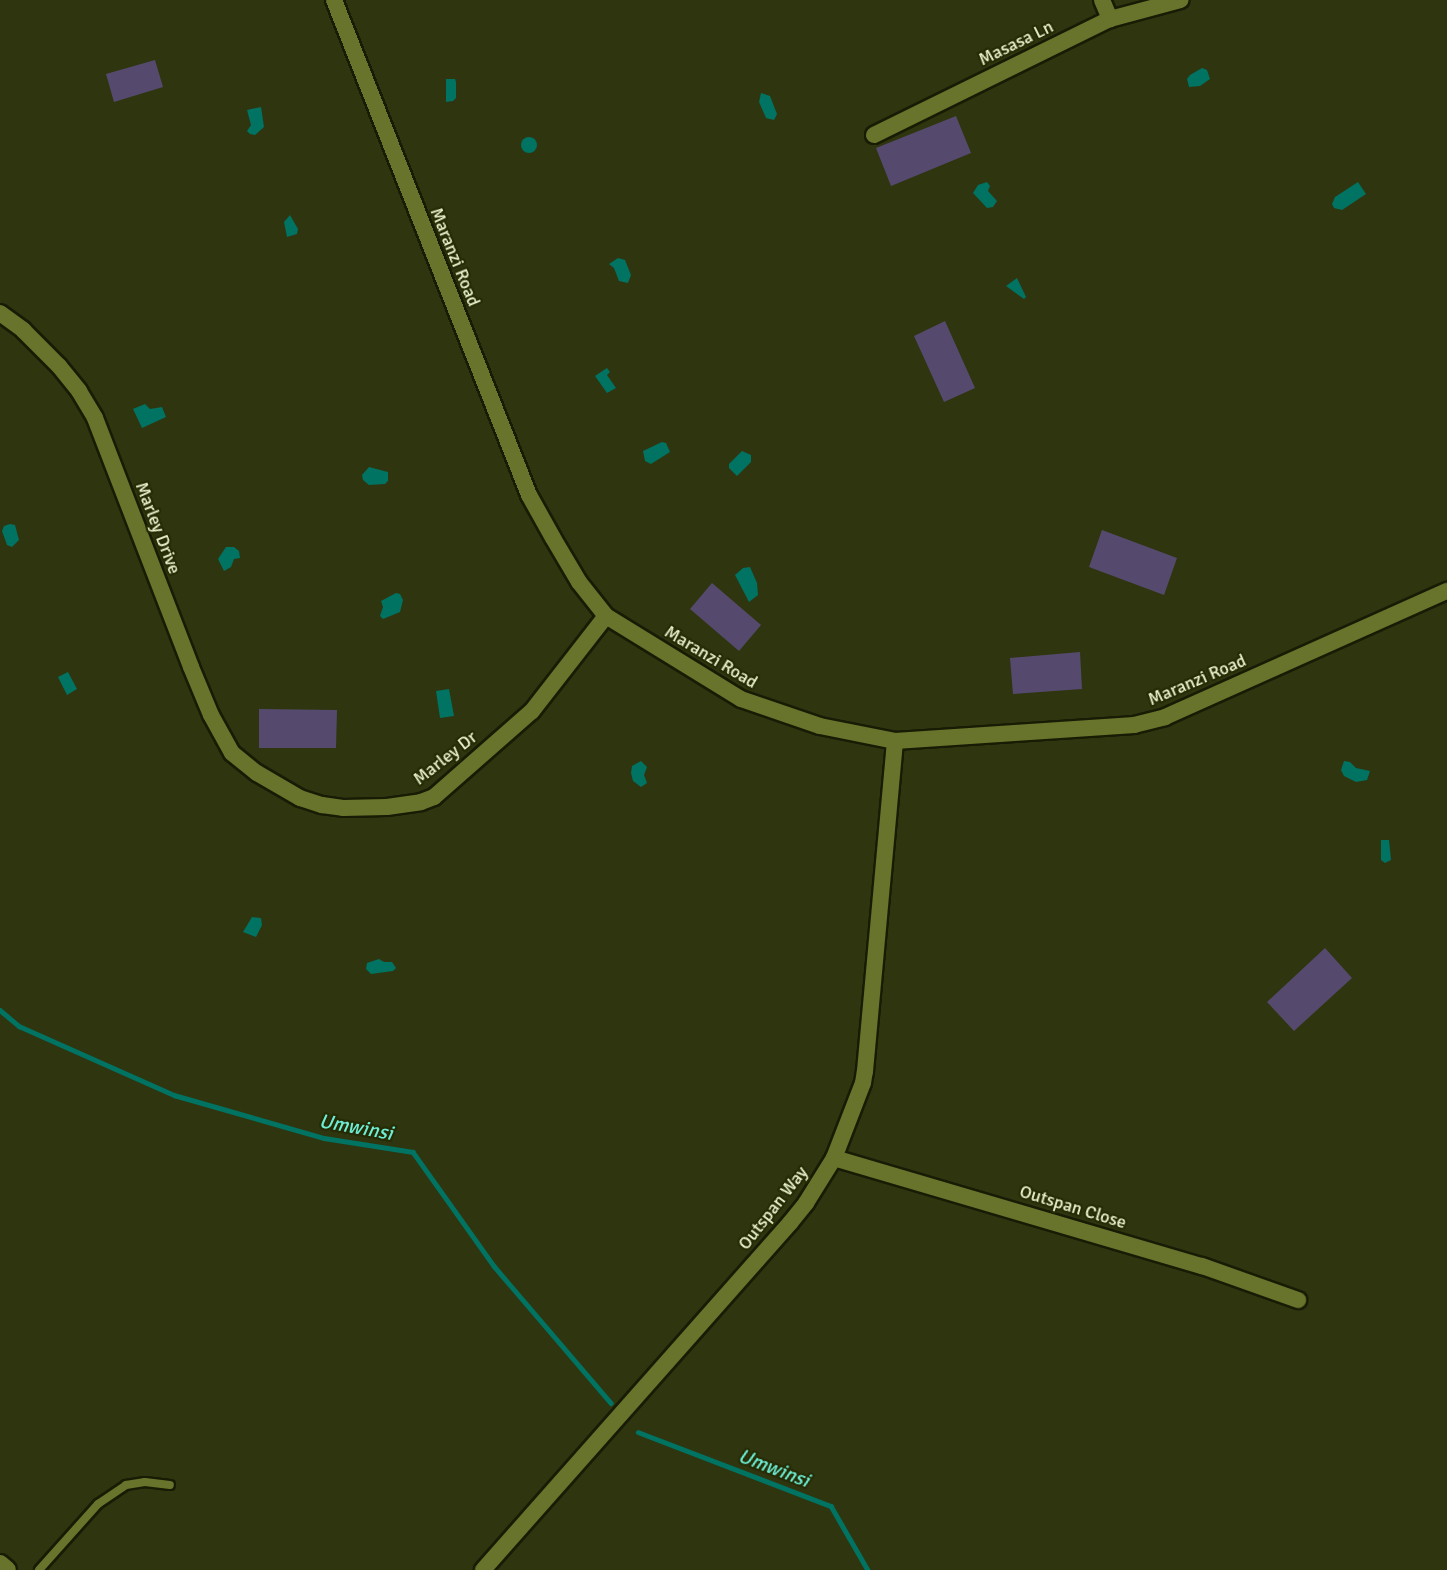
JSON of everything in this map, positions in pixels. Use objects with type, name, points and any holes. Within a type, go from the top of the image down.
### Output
[{"type":"street","name":"Maranzi Road","points":[[334,0],[529,495],[579,582],[606,616],[753,705],[820,726],[895,741],[1039,733],[1151,722],[1447,591]]},
{"type":"street","points":[[1102,0],[1110,19]]},
{"type":"street","name":"Masasa Ln","points":[[874,135],[1110,19],[1180,0]]},
{"type":"street","name":"Marley Drive","points":[[0,313],[23,330],[59,366],[79,391],[95,418],[211,715],[232,753],[257,773]]},
{"type":"street","name":"Marley Dr","points":[[257,773],[300,798],[322,805],[343,808],[387,807],[421,802],[434,797],[532,711],[606,616]]},
{"type":"street","name":"Outspan Way","points":[[483,1570],[790,1223],[806,1203],[834,1158],[863,1083],[865,1071],[895,741]]},
{"type":"street","name":"Outspan Close","points":[[834,1158],[1202,1266],[1298,1300]]},
{"type":"street","points":[[0,1564],[7,1570]]},
{"type":"lane","points":[[39,1570],[98,1504],[126,1485],[145,1482],[170,1485]]},
{"type":"shaded area","points":[[155,60],[163,87],[114,102],[106,74]]},
{"type":"shaded area","points":[[956,116],[971,153],[891,186],[876,148]]},
{"type":"shaded area","points":[[945,321],[975,388],[944,402],[914,336]]},
{"type":"shaded area","points":[[1102,530],[1177,558],[1164,595],[1089,567]]},
{"type":"shaded area","points":[[712,583],[761,625],[739,651],[690,609]]},
{"type":"shaded area","points":[[1080,652],[1082,689],[1013,694],[1010,658]]},
{"type":"shaded area","points":[[259,709],[337,710],[336,748],[259,748]]},
{"type":"shaded area","points":[[1325,948],[1352,978],[1294,1031],[1267,1002]]},
{"type":"water","points":[[1202,68],[1207,70],[1210,79],[1200,86],[1189,87],[1187,79]]},
{"type":"water","points":[[446,79],[455,79],[456,82],[456,98],[453,101],[446,102]]},
{"type":"water","points":[[761,93],[770,96],[777,114],[774,120],[766,118],[759,102]]},
{"type":"water","points":[[261,107],[264,127],[255,135],[250,134],[247,131],[251,125],[247,110]]},
{"type":"water","points":[[526,137],[532,137],[537,145],[535,151],[526,153],[521,148],[521,142]]},
{"type":"water","points":[[987,182],[990,186],[988,191],[997,201],[993,207],[987,208],[973,193],[978,185]]},
{"type":"water","points":[[1358,182],[1366,194],[1342,210],[1334,208],[1332,204],[1335,197]]},
{"type":"water","points":[[290,215],[298,229],[297,234],[287,237],[284,222]]},
{"type":"water","points":[[618,258],[625,260],[631,275],[628,283],[619,281],[614,268],[609,264]]},
{"type":"water","points":[[1017,278],[1026,297],[1024,299],[1006,286]]},
{"type":"water","points":[[607,368],[610,372],[607,375],[616,388],[607,393],[595,376]]},
{"type":"water","points":[[145,404],[150,409],[162,407],[166,417],[142,428],[133,409]]},
{"type":"water","points":[[662,442],[666,443],[670,452],[651,464],[645,461],[643,451]]},
{"type":"water","points":[[742,451],[751,455],[751,462],[737,476],[729,468],[729,464]]},
{"type":"water","points":[[369,467],[388,472],[388,481],[385,484],[369,485],[363,480],[362,475]]},
{"type":"water","points":[[15,525],[19,540],[12,547],[7,545],[2,531],[4,526]]},
{"type":"water","points":[[226,547],[234,547],[239,551],[240,558],[234,559],[231,567],[224,571],[218,559]]},
{"type":"water","points":[[750,567],[757,583],[758,595],[749,602],[735,575],[743,568]]},
{"type":"water","points":[[396,593],[400,594],[403,600],[400,612],[383,619],[380,616],[383,607],[381,601]]},
{"type":"water","points":[[68,672],[77,689],[67,695],[58,677]]},
{"type":"water","points":[[449,689],[454,716],[440,718],[436,691]]},
{"type":"water","points":[[641,761],[647,767],[644,775],[647,783],[641,787],[633,781],[631,773],[632,766]]},
{"type":"water","points":[[1344,761],[1350,762],[1356,768],[1370,771],[1367,780],[1356,782],[1344,776],[1341,770]]},
{"type":"water","points":[[1381,840],[1389,840],[1391,860],[1385,863],[1381,860]]},
{"type":"water","points":[[252,917],[261,918],[262,925],[256,937],[243,932]]},
{"type":"water","points":[[379,959],[392,962],[396,968],[393,971],[371,974],[366,969],[367,963]]},
{"type":"waterway","name":"Umwinsi","points":[[0,1010],[19,1026],[174,1095],[324,1138],[413,1152],[494,1266],[611,1403]]},
{"type":"waterway","name":"Umwinsi","points":[[638,1432],[831,1506],[868,1570]]}]
